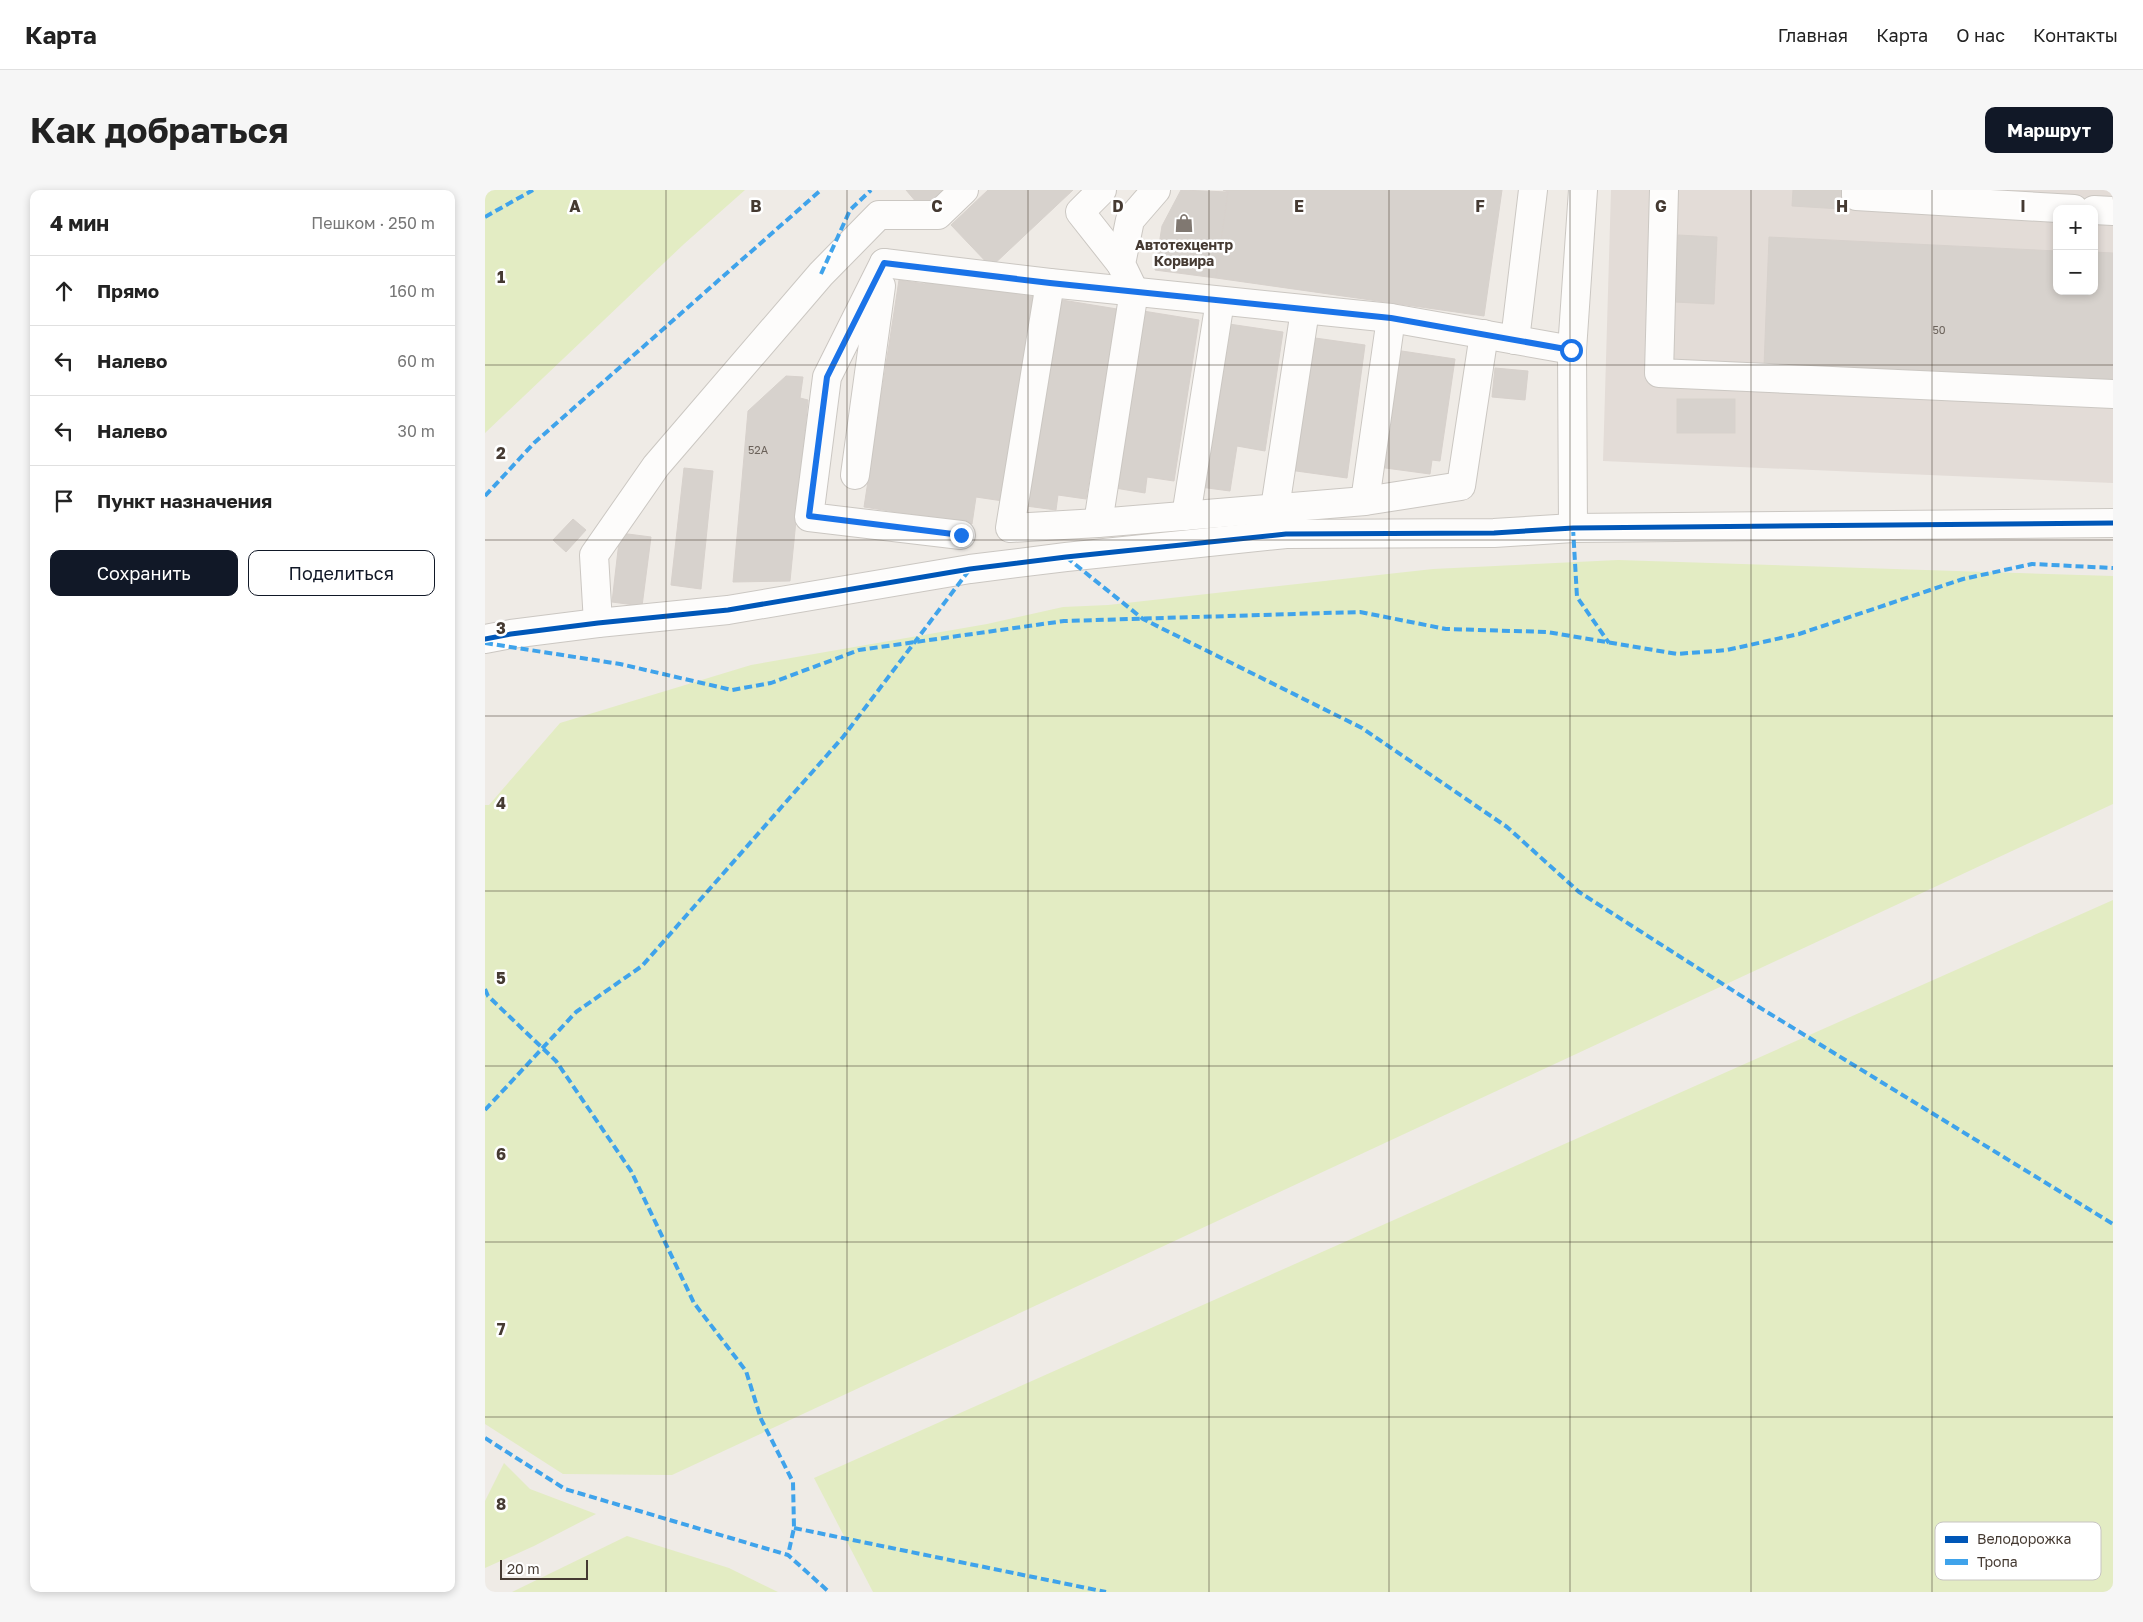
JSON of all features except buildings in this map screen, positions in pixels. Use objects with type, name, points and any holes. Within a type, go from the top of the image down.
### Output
[{"type":"street","points":[[598,623],[594,555],[656,466],[821,274],[879,215],[938,215],[964,190]]},
{"type":"street","points":[[1099,523],[1134,291],[1121,264],[1080,212],[1102,190]]},
{"type":"street","points":[[1121,264],[1130,220],[1156,190]]},
{"type":"street","points":[[1515,340],[1533,190]]},
{"type":"street","points":[[1573,528],[1571,350],[1583,190]]},
{"type":"street","points":[[1664,190],[1659,373],[2113,394]]},
{"type":"street","points":[[1856,190],[1856,196],[2053,208]]},
{"type":"street","points":[[2098,210],[2113,211]]},
{"type":"street","points":[[884,263],[1050,283],[1391,318],[1571,350]]},
{"type":"street","points":[[855,475],[884,263]]},
{"type":"street","points":[[884,263],[827,377],[809,516],[961,535]]},
{"type":"street","points":[[1050,283],[1010,528],[1099,523],[1365,501],[1461,486],[1484,334]]},
{"type":"street","points":[[1186,516],[1219,301]]},
{"type":"street","points":[[1275,508],[1305,310]]},
{"type":"street","points":[[1365,501],[1391,318]]},
{"type":"street","points":[[485,639],[598,623],[728,610],[999,565],[1276,535],[1329,532],[1485,533],[1573,528],[2113,523]]},
{"type":"shaded area","points":[[1611,190],[2113,190],[2113,483],[1603,461]]},
{"type":"green space","points":[[485,190],[745,190],[684,244],[485,433]]},
{"type":"green space","points":[[1618,560],[2113,576],[2113,804],[672,1475],[563,1474],[485,1424],[485,805],[489,805],[560,723],[751,665],[987,624],[1063,607],[1108,605],[1433,569]]},
{"type":"green space","points":[[2113,900],[2113,1592],[873,1592],[814,1478]]},
{"type":"green space","points":[[504,1463],[530,1489],[596,1514],[534,1546],[485,1568],[485,1501]]},
{"type":"green space","points":[[627,1536],[729,1568],[778,1592],[512,1592]]},
{"type":"marked path","points":[[485,217],[533,190]]},
{"type":"marked path","points":[[485,496],[534,443],[821,190]]},
{"type":"marked path","points":[[821,274],[850,210],[871,190]]},
{"type":"marked path","points":[[1573,528],[1577,597],[1609,643]]},
{"type":"marked path","points":[[1066,557],[1143,619],[1362,728],[1507,827],[1579,892],[1754,1004],[2113,1224]]},
{"type":"marked path","points":[[485,643],[620,664],[732,690],[771,683],[859,650],[1064,621],[1360,612],[1446,629],[1547,632],[1677,654],[1727,650],[1799,634],[1963,579],[2032,564],[2113,568]]},
{"type":"marked path","points":[[485,1110],[576,1012],[642,966],[843,737],[970,569]]},
{"type":"marked path","points":[[485,989],[488,996],[556,1061],[631,1171],[694,1303],[746,1371],[761,1419],[793,1482],[794,1528],[788,1555]]},
{"type":"marked path","points":[[485,1438],[565,1489],[788,1555],[829,1592]]},
{"type":"marked path","points":[[794,1528],[1106,1592]]},
{"type":"cycle path","points":[[485,639],[598,623],[728,610],[970,569],[1286,534],[1494,533],[1573,528],[2113,523]]},
{"type":"place","name":"Автотехцентр Корвира","points":[[1184,223]]},
{"type":"route","points":[[961,535],[809,516],[827,377],[884,263],[1050,283],[1391,318],[1571,350]]}]
